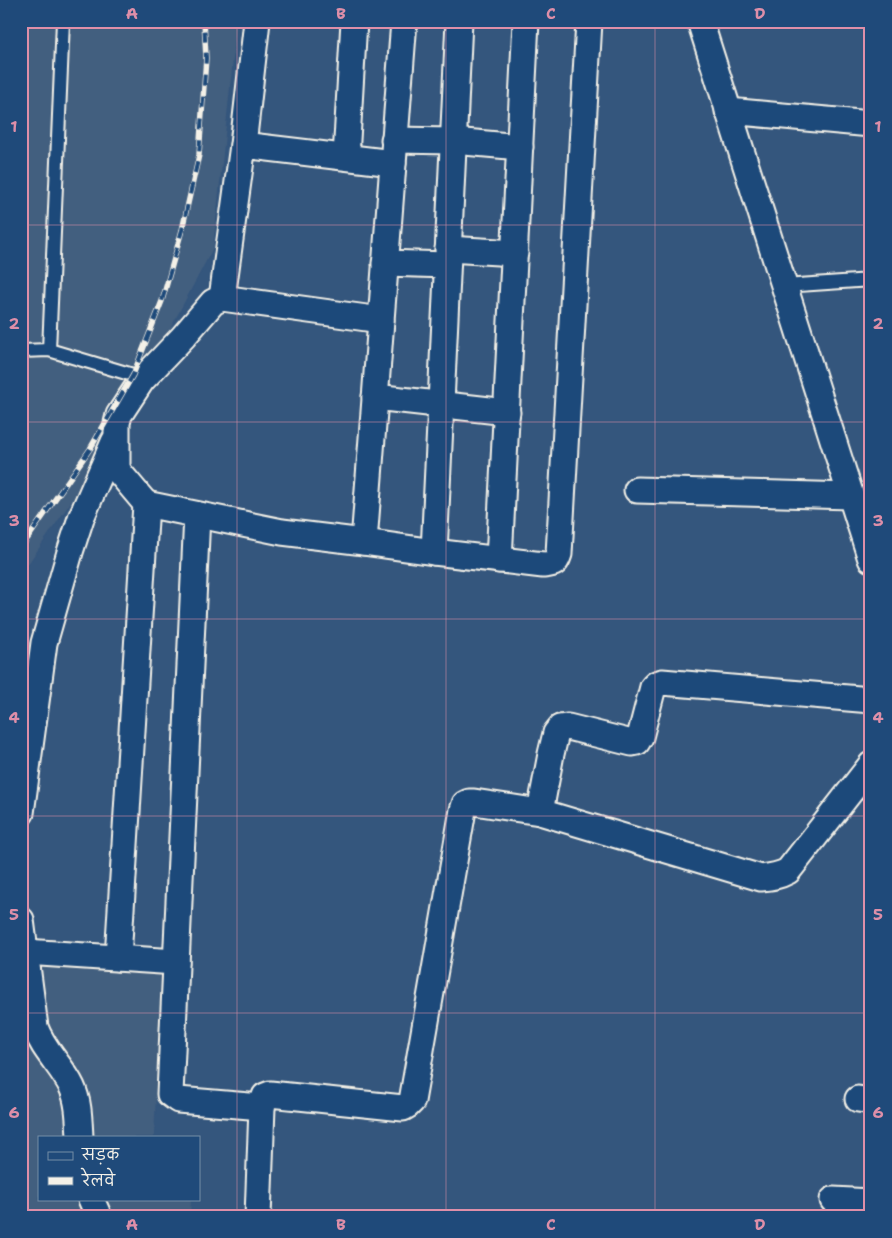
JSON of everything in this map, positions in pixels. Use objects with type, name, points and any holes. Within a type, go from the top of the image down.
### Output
[{"type":"street","points":[[222,298],[243,146],[257,21]]},
{"type":"street","points":[[346,158],[354,21]]},
{"type":"street","points":[[364,542],[404,21]]},
{"type":"street","points":[[434,552],[459,21]]},
{"type":"street","points":[[499,560],[526,21]]},
{"type":"street","points":[[381,320],[222,298],[213,302],[142,380],[119,415],[117,467],[119,472],[146,504],[197,515],[282,532],[543,566],[557,561],[559,554],[589,21]]},
{"type":"street","points":[[704,24],[728,111],[871,559]]},
{"type":"street","points":[[728,111],[871,124]]},
{"type":"street","points":[[243,146],[346,158],[394,152],[453,141],[520,147]]},
{"type":"street","points":[[385,263],[515,253]]},
{"type":"street","points":[[375,397],[507,412]]},
{"type":"street","points":[[21,813],[44,643],[81,518],[118,434]]},
{"type":"street","points":[[637,490],[850,496]]},
{"type":"street","points":[[118,958],[146,504]]},
{"type":"street","points":[[197,515],[170,1094],[178,1100],[262,1107]]},
{"type":"street","points":[[540,812],[556,733],[560,728],[568,728],[632,743],[637,742],[653,687],[656,684],[662,682],[871,700]]},
{"type":"street","points":[[258,1217],[262,1107],[265,1096],[270,1094],[403,1108],[412,1101],[465,804],[474,802],[540,812],[761,878],[774,877],[788,871],[871,765]]},
{"type":"street","points":[[21,920],[35,1027],[38,1037],[71,1085],[76,1096],[80,1136]]},
{"type":"street","points":[[25,952],[176,962]]},
{"type":"street","points":[[91,1200],[99,1217]]},
{"type":"street","points":[[833,1200],[871,1202]]},
{"type":"lane","points":[[50,350],[63,21]]},
{"type":"lane","points":[[784,286],[871,280]]},
{"type":"lane","points":[[21,351],[50,350],[133,375],[142,380]]},
{"type":"shaded area","points":[[21,21],[237,21],[213,248],[102,457],[21,574]]},
{"type":"shaded area","points":[[21,947],[162,957],[154,1136],[38,1136],[38,1200],[191,1200],[190,1217],[21,1217]]},
{"type":"railway","points":[[21,548],[90,449],[133,375],[162,301],[182,230],[199,155],[206,58],[204,21]]}]
